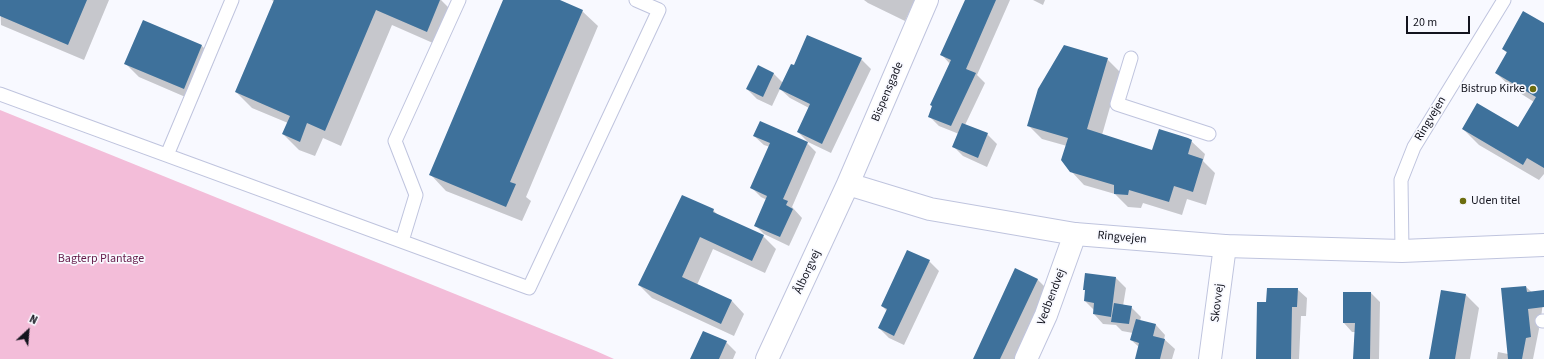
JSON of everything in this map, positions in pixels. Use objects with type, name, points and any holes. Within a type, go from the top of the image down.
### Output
[{"type":"main road","name":"Bispensgade","points":[[848,184],[927,0]]},
{"type":"main road","name":"Ringvejen","points":[[848,184],[930,209],[1075,234],[1225,246],[1402,251],[1544,245]]},
{"type":"main road","name":"Ålborgvej","points":[[767,359],[848,184]]},
{"type":"main road","name":"Vedbendvej","points":[[1026,359],[1046,315],[1075,234]]},
{"type":"main road","name":"Skovvej","points":[[1210,359],[1225,246]]},
{"type":"lane","points":[[167,154],[232,0]]},
{"type":"lane","points":[[402,241],[416,195],[395,141],[459,0]]},
{"type":"lane","points":[[0,94],[530,288],[658,10],[636,0]]},
{"type":"lane","name":"Ringvejen","points":[[1402,251],[1401,180],[1414,148],[1504,0]]},
{"type":"lane","points":[[1131,58],[1117,104],[1209,134]]},
{"type":"green space","name":"Bagterp Plantage","points":[[0,110],[596,351],[614,359],[0,359]]},
{"type":"building","points":[[0,0],[87,0],[68,45],[0,16]]},
{"type":"building","points":[[274,0],[440,0],[427,32],[376,10],[325,131],[307,123],[300,142],[282,134],[290,116],[235,92]]},
{"type":"building","points":[[503,0],[560,0],[583,10],[510,182],[516,184],[506,207],[429,175]]},
{"type":"building","points":[[965,0],[996,0],[966,69],[976,73],[951,126],[928,117],[932,106],[930,105],[951,60],[940,55]]},
{"type":"building","name":"Bistrup Kirke","points":[[1523,11],[1544,23],[1544,168],[1527,158],[1523,165],[1462,129],[1477,103],[1518,127],[1536,97],[1495,73],[1507,52],[1502,49]]},
{"type":"building","points":[[143,20],[202,45],[184,89],[124,64]]},
{"type":"building","points":[[807,35],[862,58],[822,144],[797,132],[810,104],[779,89],[791,64],[794,65]]},
{"type":"building","points":[[1064,45],[1108,58],[1087,129],[1152,150],[1159,129],[1192,140],[1188,154],[1203,159],[1193,192],[1174,186],[1169,202],[1129,190],[1128,195],[1114,194],[1114,185],[1070,172],[1061,160],[1068,138],[1027,126],[1038,89]]},
{"type":"building","points":[[758,65],[774,73],[763,97],[746,89]]},
{"type":"building","points":[[760,121],[808,142],[783,199],[788,201],[786,205],[793,209],[780,237],[754,226],[767,196],[750,188],[770,143],[753,136]]},
{"type":"building","points":[[962,123],[988,133],[978,158],[952,147]]},
{"type":"building","points":[[682,195],[714,209],[713,212],[764,235],[752,261],[700,237],[682,277],[732,300],[721,324],[638,285]]},
{"type":"building","points":[[907,250],[930,260],[894,336],[878,328],[887,309],[881,306]]},
{"type":"building","points":[[1015,268],[1038,279],[1000,359],[973,359]]},
{"type":"building","points":[[1085,273],[1116,277],[1111,317],[1093,314],[1094,303],[1084,301],[1085,290],[1083,290]]},
{"type":"building","points":[[1526,286],[1527,292],[1544,290],[1544,307],[1528,309],[1531,337],[1526,338],[1522,359],[1508,359],[1501,288]]},
{"type":"building","points":[[1267,288],[1298,288],[1297,307],[1292,307],[1291,359],[1256,359],[1257,302],[1266,302]]},
{"type":"building","points":[[1441,290],[1466,294],[1455,359],[1429,359]]},
{"type":"building","points":[[1343,292],[1371,292],[1370,359],[1353,359],[1355,323],[1343,323]]},
{"type":"building","points":[[1114,303],[1132,306],[1129,324],[1111,322]]},
{"type":"building","points":[[1136,319],[1156,324],[1153,336],[1165,339],[1160,359],[1135,359],[1139,343],[1130,340]]},
{"type":"building","points":[[703,331],[727,341],[719,359],[690,359]]},
{"type":"place","name":"Bistrup Kirke","points":[[1533,89]]},
{"type":"place","name":"Uden titel","points":[[1463,201]]}]
